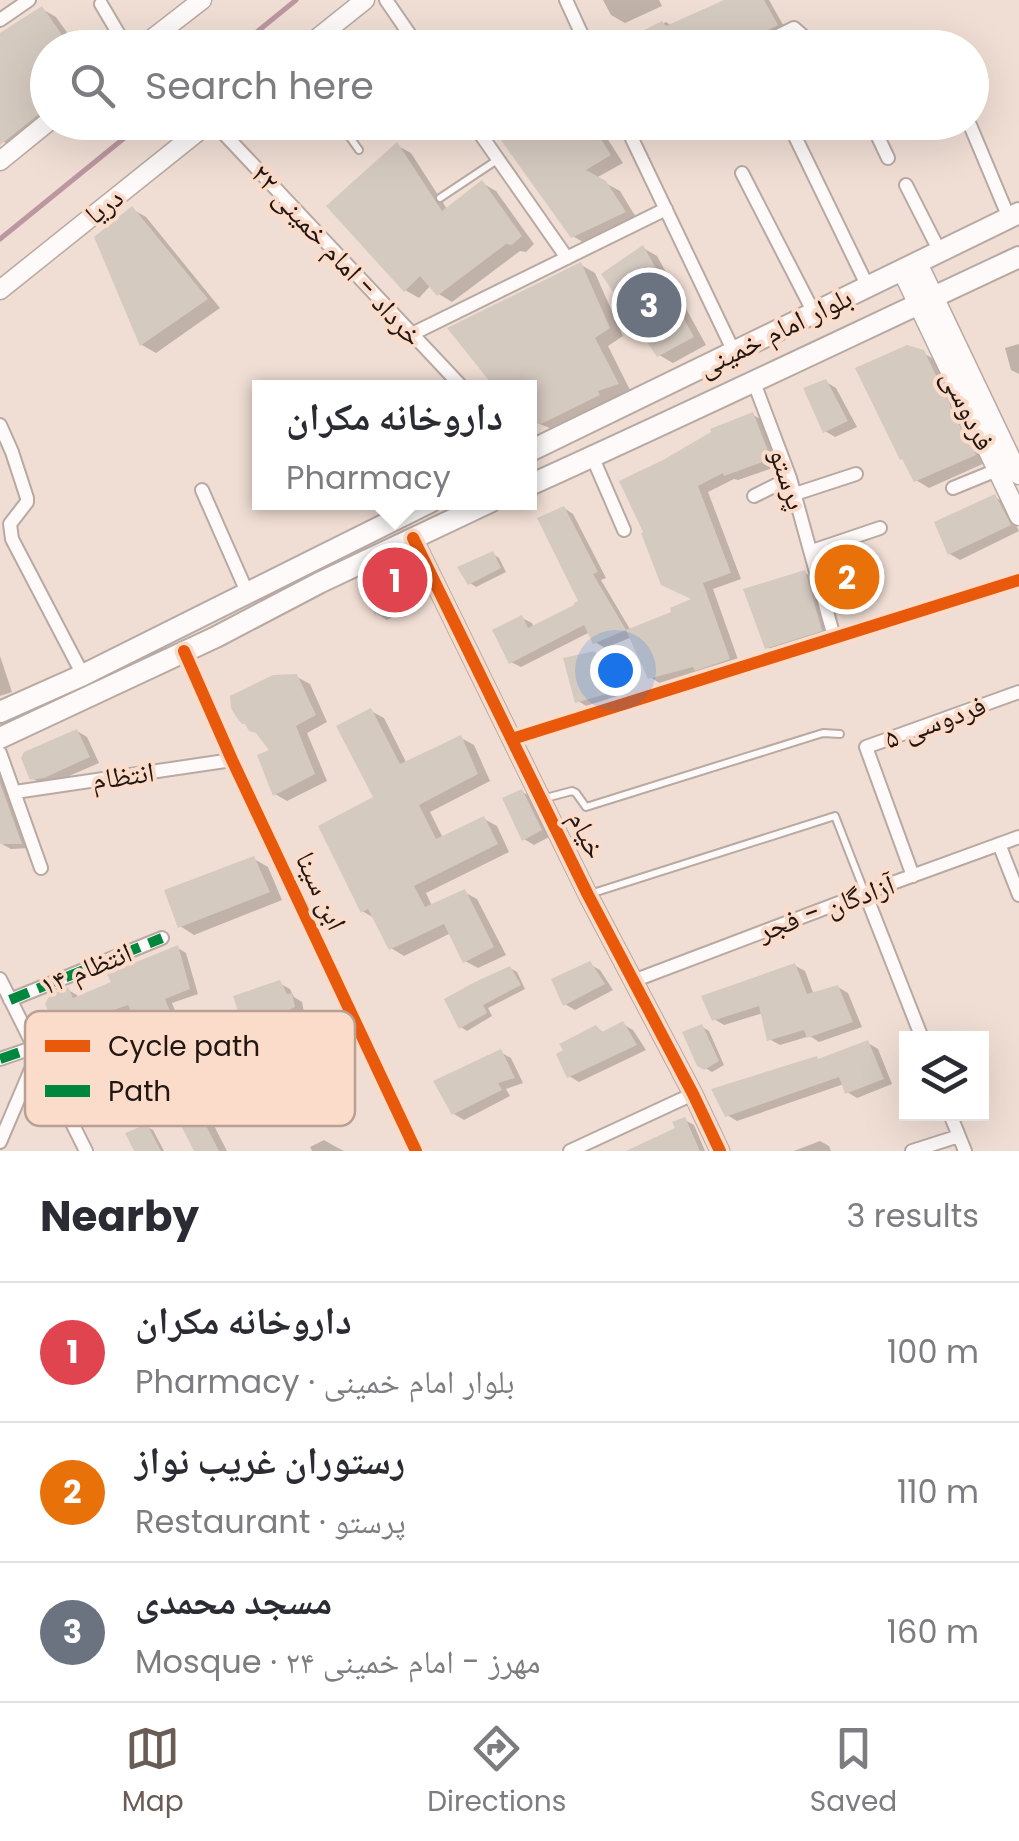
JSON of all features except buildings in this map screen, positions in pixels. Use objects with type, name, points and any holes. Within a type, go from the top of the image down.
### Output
[{"type":"main road","name":"بلوار امام خمینی","points":[[537,448],[1014,216]]},
{"type":"main road","name":"بلوار امام خمینی","points":[[537,481],[1019,257]]},
{"type":"main road","points":[[414,510],[4,711],[9,734],[473,510]]},
{"type":"street","points":[[0,20],[29,0]]},
{"type":"street","points":[[163,30],[202,0]]},
{"type":"street","points":[[328,30],[365,0]]},
{"type":"street","points":[[386,0],[407,30]]},
{"type":"street","points":[[566,0],[580,30]]},
{"type":"street","points":[[102,4],[117,30]]},
{"type":"street","points":[[0,162],[30,137]]},
{"type":"street","name":"دریا","points":[[0,290],[188,140]]},
{"type":"street","name":"خرداد - امام خمینی ۲۲","points":[[228,140],[455,380]]},
{"type":"street","points":[[485,140],[568,258]]},
{"type":"street","points":[[633,140],[734,352]]},
{"type":"street","points":[[797,140],[868,287]]},
{"type":"street","points":[[880,140],[888,158]]},
{"type":"street","points":[[977,140],[1014,216]]},
{"type":"street","points":[[742,173],[814,313]]},
{"type":"street","points":[[906,185],[940,252]]},
{"type":"street","points":[[412,334],[666,209]]},
{"type":"street","points":[[910,267],[925,300]]},
{"type":"street","name":"فردوسی","points":[[925,300],[1019,516]]},
{"type":"street","name":"فردوسی","points":[[925,300],[1019,476]]},
{"type":"street","name":"پرستو","points":[[753,380],[790,478],[834,637]]},
{"type":"street","points":[[0,425],[27,502],[10,524],[12,539],[83,674]]},
{"type":"street","points":[[592,456],[624,530]]},
{"type":"street","points":[[952,488],[997,470]]},
{"type":"street","points":[[795,494],[856,474]]},
{"type":"street","points":[[754,496],[790,478]]},
{"type":"street","points":[[202,490],[247,592]]},
{"type":"street","points":[[812,552],[880,528]]},
{"type":"street","name":"خیام","points":[[413,538],[588,895],[720,1151]]},
{"type":"street","points":[[512,739],[1019,580]]},
{"type":"street","name":"ابن سینا","points":[[184,651],[350,1011]]},
{"type":"street","name":"فردوسی ۵","points":[[913,876],[866,747],[1019,692]]},
{"type":"street","points":[[0,754],[41,868]]},
{"type":"street","name":"انتظام","points":[[15,792],[232,760]]},
{"type":"street","name":"آزادگان - فجر","points":[[634,981],[1019,837]]},
{"type":"street","points":[[998,844],[1019,896]]},
{"type":"street","points":[[866,892],[919,1031]]},
{"type":"street","name":"انتظام ۱۴","points":[[10,1000],[162,938]]},
{"type":"street","points":[[0,979],[25,1029]]},
{"type":"street","name":"ابن سینا","points":[[355,1021],[416,1151]]},
{"type":"street","points":[[0,1059],[25,1053]]},
{"type":"street","points":[[0,1142],[25,1078]]},
{"type":"street","points":[[570,1151],[693,1094]]},
{"type":"street","points":[[953,1121],[964,1151]]},
{"type":"street","points":[[73,1126],[84,1150]]},
{"type":"street","points":[[912,1151],[959,1136]]},
{"type":"lane","points":[[352,140],[359,150]]},
{"type":"lane","points":[[440,198],[498,159]]},
{"type":"lane","points":[[542,799],[572,791],[586,808],[823,733],[840,734]]},
{"type":"lane","points":[[588,895],[836,816],[866,892]]},
{"type":"waterway","points":[[259,30],[296,0]]},
{"type":"waterway","points":[[0,239],[122,140]]},
{"type":"marked path","points":[[10,1000],[162,938]]},
{"type":"marked path","points":[[0,1059],[25,1050]]},
{"type":"cycle path","points":[[413,538],[588,895],[720,1151]]},
{"type":"cycle path","points":[[512,739],[1019,580]]},
{"type":"cycle path","points":[[184,651],[350,1011]]},
{"type":"cycle path","points":[[355,1021],[416,1151]]},
{"type":"place","name":"مسجد محمدی","points":[[649,305]]},
{"type":"place","name":"رستوران غریب نواز","points":[[847,577]]},
{"type":"place","name":"داروخانه مکران","points":[[395,580]]}]
